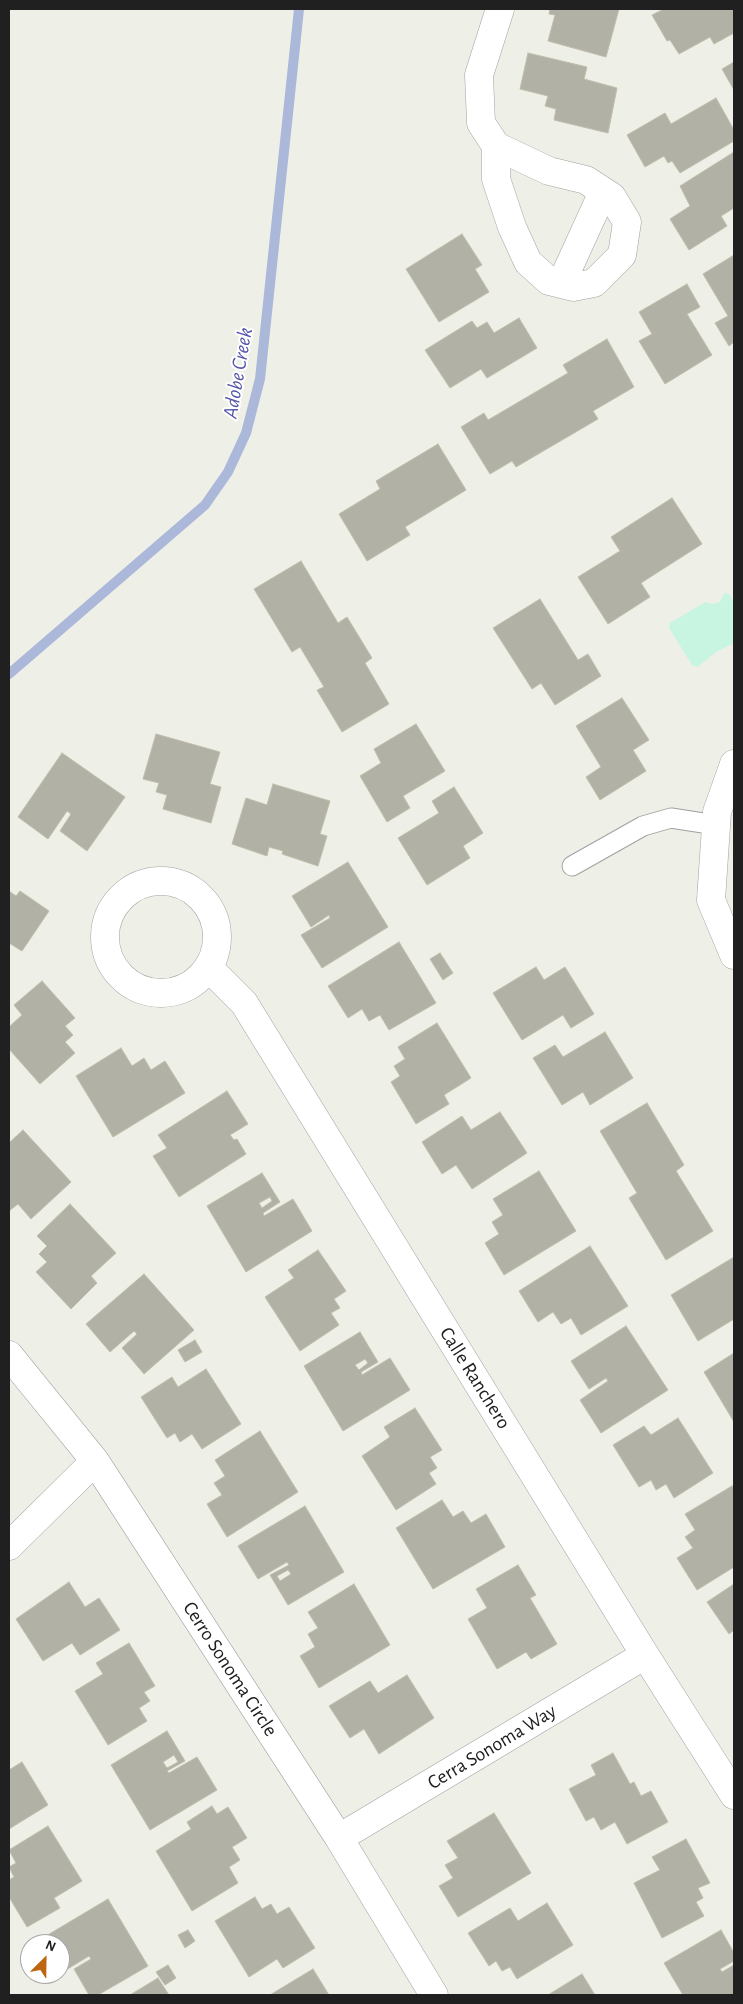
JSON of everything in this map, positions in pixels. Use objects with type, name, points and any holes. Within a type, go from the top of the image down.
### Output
[{"type":"street","points":[[496,146],[496,179],[512,227],[528,262],[549,281],[574,287],[594,284],[622,255],[627,222],[612,197],[586,180],[548,171],[496,146],[481,123],[479,75],[500,9]]},
{"type":"street","points":[[561,284],[604,192]]},
{"type":"street","points":[[734,764],[717,812],[712,900],[734,955]]},
{"type":"street","points":[[154,881],[172,882],[189,889],[203,900],[213,916],[217,933],[216,951],[208,967],[195,982],[178,990],[159,993],[140,989],[124,979],[112,964],[106,947],[106,929],[111,912],[122,897],[136,886],[154,881]]},
{"type":"street","name":"Calle Ranchero","points":[[208,967],[244,1004],[645,1655],[734,1795]]},
{"type":"street","name":"Cerro Sonoma Circle","points":[[9,1355],[95,1461],[339,1838],[434,1995]]},
{"type":"street","points":[[9,1546],[95,1461]]},
{"type":"street","name":"Cerra Sonoma Way","points":[[339,1838],[645,1655]]},
{"type":"lane","points":[[572,866],[643,826],[671,818],[716,825]]},
{"type":"green space","points":[[724,593],[729,594],[734,603],[734,643],[716,652],[698,667],[692,665],[669,628],[670,623],[705,602],[713,604],[720,602]]},
{"type":"building","points":[[550,9],[619,9],[606,57],[548,41],[555,15],[549,14]]},
{"type":"building","points":[[664,9],[734,9],[734,33],[714,44],[710,37],[679,54],[670,40],[667,41],[652,15]]},
{"type":"building","points":[[528,53],[587,67],[584,79],[617,88],[608,133],[554,120],[556,109],[545,106],[548,96],[520,89]]},
{"type":"building","points":[[734,62],[734,90],[722,69]]},
{"type":"building","points":[[716,98],[734,130],[734,141],[680,173],[672,161],[668,163],[664,156],[645,167],[627,135],[665,113],[671,124]]},
{"type":"building","points":[[734,152],[734,208],[721,216],[727,226],[689,250],[670,219],[690,206],[680,186]]},
{"type":"building","points":[[462,234],[482,265],[475,269],[489,292],[439,322],[406,269]]},
{"type":"building","points":[[734,255],[734,342],[729,346],[715,323],[728,316],[703,274]]},
{"type":"building","points":[[687,284],[700,307],[687,314],[712,355],[665,384],[639,341],[652,334],[639,312]]},
{"type":"building","points":[[519,318],[537,348],[487,378],[481,369],[450,388],[425,350],[472,321],[477,328],[487,322],[494,333]]},
{"type":"building","points":[[607,339],[634,387],[593,411],[598,419],[516,467],[512,461],[490,474],[461,427],[484,413],[488,420],[568,373],[563,365]]},
{"type":"building","points":[[438,444],[466,490],[405,527],[410,535],[367,561],[339,514],[380,489],[376,481]]},
{"type":"building","points":[[672,498],[702,544],[641,583],[650,597],[608,624],[578,577],[620,551],[611,537]]},
{"type":"building","points":[[301,561],[338,623],[347,617],[372,658],[365,663],[389,704],[342,732],[317,690],[324,687],[300,647],[292,652],[254,589]]},
{"type":"building","points":[[540,599],[578,660],[588,654],[601,676],[555,705],[541,683],[532,689],[493,628]]},
{"type":"building","points":[[622,698],[649,740],[633,750],[646,771],[600,800],[586,777],[601,767],[576,726]]},
{"type":"building","points":[[416,724],[445,771],[403,796],[410,808],[387,822],[360,776],[381,763],[374,749]]},
{"type":"building","points":[[156,734],[220,752],[210,784],[221,787],[211,823],[163,809],[167,795],[156,792],[159,783],[143,779]]},
{"type":"building","points":[[62,753],[125,797],[87,851],[60,831],[71,814],[67,811],[48,839],[18,817]]},
{"type":"building","points":[[273,784],[330,801],[320,834],[327,836],[318,866],[282,854],[283,851],[269,847],[267,856],[232,844],[246,798],[267,805]]},
{"type":"building","points":[[454,787],[483,833],[463,846],[470,858],[427,885],[398,838],[439,813],[432,801]]},
{"type":"building","points":[[348,862],[388,927],[322,968],[301,935],[330,918],[329,915],[311,927],[292,896]]},
{"type":"building","points":[[9,891],[16,896],[20,891],[49,911],[22,951],[9,943]]},
{"type":"building","points":[[399,942],[436,1003],[389,1030],[380,1015],[369,1021],[362,1009],[348,1018],[328,986]]},
{"type":"building","points":[[440,953],[453,973],[443,980],[430,959]]},
{"type":"building","points":[[536,967],[544,980],[565,967],[594,1014],[571,1028],[563,1015],[522,1040],[493,993]]},
{"type":"building","points":[[42,981],[75,1018],[65,1026],[73,1035],[65,1042],[75,1053],[40,1084],[9,1049],[9,1027],[22,1015],[14,1005]]},
{"type":"building","points":[[437,1023],[471,1078],[444,1095],[449,1104],[416,1124],[391,1082],[400,1076],[394,1066],[405,1059],[398,1047]]},
{"type":"building","points":[[605,1032],[633,1078],[590,1105],[583,1092],[562,1105],[533,1058],[555,1045],[563,1057]]},
{"type":"building","points":[[121,1048],[132,1066],[144,1058],[151,1070],[165,1061],[185,1093],[113,1137],[76,1076]]},
{"type":"building","points":[[227,1091],[248,1124],[230,1135],[234,1140],[237,1139],[246,1154],[179,1197],[153,1156],[167,1148],[158,1135]]},
{"type":"building","points":[[647,1103],[684,1165],[676,1171],[713,1231],[666,1260],[629,1198],[637,1193],[600,1131]]},
{"type":"building","points":[[500,1112],[527,1153],[472,1189],[456,1165],[442,1174],[422,1142],[462,1116],[471,1130]]},
{"type":"building","points":[[23,1130],[71,1182],[31,1219],[18,1204],[9,1211],[9,1143]]},
{"type":"building","points":[[539,1171],[576,1231],[504,1275],[485,1243],[499,1234],[492,1222],[503,1215],[493,1199]]},
{"type":"building","points":[[262,1173],[280,1202],[263,1213],[264,1216],[293,1199],[312,1231],[246,1272],[207,1206]],"holes":[[[270,1197],[272,1201],[262,1208],[259,1203]]]},
{"type":"building","points":[[70,1204],[116,1253],[91,1276],[97,1283],[71,1309],[36,1272],[47,1262],[39,1254],[47,1246],[37,1236]]},
{"type":"building","points":[[590,1246],[628,1306],[581,1335],[571,1318],[561,1324],[553,1312],[538,1322],[519,1291]]},
{"type":"building","points":[[318,1250],[346,1291],[334,1299],[340,1308],[331,1313],[339,1325],[300,1351],[265,1297],[294,1278],[288,1270]]},
{"type":"building","points":[[734,1257],[734,1319],[698,1341],[671,1295]]},
{"type":"building","points":[[144,1274],[194,1330],[144,1374],[122,1348],[137,1334],[134,1331],[110,1352],[86,1324]]},
{"type":"building","points":[[626,1326],[668,1390],[601,1433],[580,1400],[608,1381],[606,1378],[589,1389],[571,1361]]},
{"type":"building","points":[[360,1332],[378,1362],[361,1372],[362,1375],[390,1358],[410,1390],[343,1431],[304,1366]],"holes":[[[365,1359],[368,1363],[359,1370],[355,1365]]]},
{"type":"building","points":[[195,1340],[202,1352],[185,1362],[178,1350]]},
{"type":"building","points":[[734,1353],[734,1422],[704,1372]]},
{"type":"building","points":[[206,1369],[241,1424],[202,1449],[192,1434],[180,1442],[175,1433],[167,1438],[141,1397],[172,1377],[178,1387]]},
{"type":"building","points":[[415,1408],[442,1450],[430,1457],[437,1468],[429,1473],[436,1484],[396,1510],[362,1456],[390,1437],[384,1427]]},
{"type":"building","points":[[678,1418],[713,1473],[674,1498],[666,1484],[656,1490],[651,1480],[639,1487],[613,1445],[644,1426],[651,1435]]},
{"type":"building","points":[[260,1431],[298,1492],[227,1537],[207,1504],[222,1495],[214,1483],[225,1476],[215,1460]]},
{"type":"building","points":[[732,1486],[734,1490],[734,1567],[697,1590],[677,1558],[693,1548],[685,1537],[695,1530],[685,1514]]},
{"type":"building","points":[[442,1500],[453,1517],[463,1511],[471,1523],[486,1514],[505,1547],[433,1589],[396,1528]]},
{"type":"building","points":[[305,1506],[344,1572],[288,1605],[270,1575],[289,1565],[287,1562],[258,1579],[238,1546]],"holes":[[[288,1570],[291,1574],[280,1581],[277,1576]]]},
{"type":"building","points":[[518,1565],[536,1595],[530,1598],[557,1644],[531,1659],[526,1652],[497,1669],[468,1619],[487,1608],[476,1589]]},
{"type":"building","points":[[69,1582],[85,1607],[99,1598],[120,1630],[80,1655],[72,1643],[43,1661],[16,1619]]},
{"type":"building","points":[[354,1584],[390,1645],[319,1688],[300,1656],[315,1647],[308,1634],[318,1628],[308,1612]]},
{"type":"building","points":[[734,1584],[734,1630],[729,1634],[707,1602]]},
{"type":"building","points":[[129,1643],[155,1686],[144,1692],[150,1701],[139,1708],[147,1721],[108,1745],[75,1691],[103,1674],[96,1663]]},
{"type":"building","points":[[407,1675],[434,1718],[379,1754],[364,1729],[350,1738],[329,1706],[370,1681],[378,1693]]},
{"type":"building","points":[[167,1731],[185,1761],[167,1771],[169,1773],[197,1757],[217,1790],[150,1830],[111,1765]],"holes":[[[174,1755],[178,1762],[167,1768],[163,1762]]]},
{"type":"building","points":[[613,1753],[630,1784],[634,1782],[641,1796],[651,1791],[668,1822],[627,1844],[615,1822],[601,1830],[594,1817],[586,1821],[569,1789],[596,1775],[591,1765]]},
{"type":"building","points":[[22,1762],[48,1805],[9,1829],[9,1770]]},
{"type":"building","points":[[212,1806],[217,1814],[228,1807],[247,1838],[232,1847],[240,1860],[229,1867],[238,1883],[192,1911],[156,1851],[191,1829],[187,1822]]},
{"type":"building","points":[[494,1813],[531,1873],[458,1917],[439,1886],[453,1878],[445,1865],[458,1858],[447,1841]]},
{"type":"building","points":[[48,1826],[82,1881],[54,1898],[60,1908],[27,1927],[9,1897],[9,1880],[14,1877],[9,1867],[16,1863],[9,1850]]},
{"type":"building","points":[[686,1839],[710,1883],[698,1888],[703,1898],[696,1902],[704,1916],[662,1938],[634,1883],[660,1870],[652,1857]]},
{"type":"building","points":[[255,1897],[262,1909],[271,1904],[277,1914],[289,1907],[315,1948],[283,1968],[277,1959],[249,1977],[215,1921]]},
{"type":"building","points":[[108,1899],[148,1966],[98,1995],[89,1995],[74,1969],[91,1959],[89,1956],[70,1968],[70,1934],[49,1934]]},
{"type":"building","points":[[547,1903],[573,1945],[517,1979],[510,1967],[502,1971],[496,1961],[489,1966],[468,1933],[510,1908],[518,1921]]},
{"type":"building","points":[[188,1930],[195,1941],[185,1948],[178,1935]]},
{"type":"building","points":[[721,1930],[734,1953],[734,1961],[720,1969],[722,1972],[734,1965],[734,1995],[683,1995],[664,1963]]},
{"type":"building","points":[[168,1965],[176,1978],[165,1985],[156,1972]]},
{"type":"building","points":[[313,1969],[329,1995],[270,1995]]},
{"type":"building","points":[[582,1974],[595,1995],[548,1995]]},
{"type":"building","points":[[158,1978],[169,1995],[130,1995]]},
{"type":"waterway","name":"Adobe Creek","points":[[9,674],[205,505],[228,472],[246,433],[260,379],[299,9]]}]
